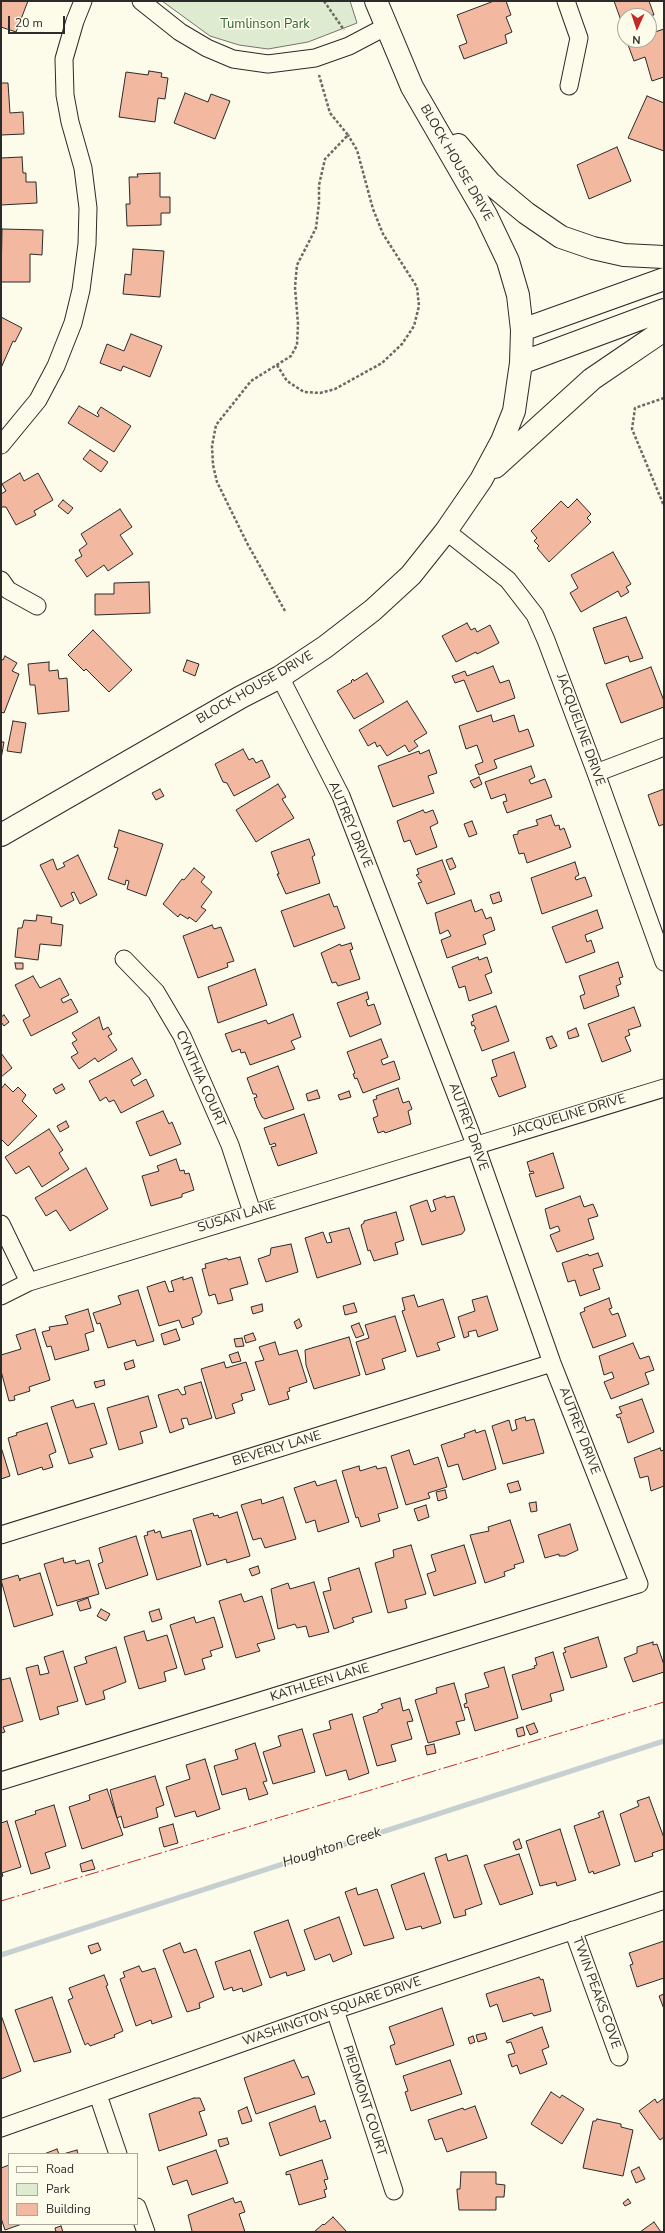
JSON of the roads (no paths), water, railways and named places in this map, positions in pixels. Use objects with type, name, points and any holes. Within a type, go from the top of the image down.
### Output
[{"type":"street","points":[[1,445],[38,400],[56,366],[73,324],[81,290],[87,244],[88,208],[83,168],[70,122],[65,95],[64,59],[75,21],[83,1]]},
{"type":"street","points":[[141,1],[180,32],[207,48],[233,59],[268,64],[315,58],[349,46],[385,27]]},
{"type":"street","name":"BLOCK HOUSE DRIVE","points":[[1,835],[280,676],[325,647],[373,610],[411,575],[446,531],[481,480],[502,441],[514,411],[521,363],[522,330],[518,296],[508,261],[467,181],[412,87],[385,27],[376,1]]},
{"type":"street","points":[[566,1],[579,38],[569,86]]},
{"type":"street","points":[[412,87],[490,183],[526,213],[555,233],[593,248],[624,255],[664,257]]},
{"type":"street","points":[[522,330],[664,279]]},
{"type":"street","points":[[521,363],[664,310]]},
{"type":"street","points":[[481,480],[592,379],[664,330]]},
{"type":"street","name":"JACQUELINE DRIVE","points":[[446,531],[508,580],[535,615],[546,640],[596,773],[664,962]]},
{"type":"street","points":[[1,580],[8,590],[37,606]]},
{"type":"street","name":"AUTREY DRIVE","points":[[280,676],[341,796],[475,1144],[552,1363],[639,1584]]},
{"type":"street","points":[[596,773],[664,747]]},
{"type":"street","name":"CYNTHIA COURT","points":[[124,959],[156,992],[182,1036],[230,1144],[252,1212]]},
{"type":"street","name":"JACQUELINE DRIVE","points":[[475,1144],[664,1088]]},
{"type":"street","name":"SUSAN LANE","points":[[1,1296],[29,1282],[475,1144]]},
{"type":"street","points":[[1,1224],[29,1282]]},
{"type":"street","name":"BEVERLY LANE","points":[[1,1535],[552,1363]]},
{"type":"street","name":"KATHLEEN LANE","points":[[1,1781],[639,1584]]},
{"type":"street","name":"WASHINGTON SQUARE DRIVE","points":[[1,2128],[335,2010],[664,1900]]},
{"type":"street","name":"TWIN PEAKS COVE","points":[[573,1930],[619,2056]]},
{"type":"street","name":"PIEDMONT COURT","points":[[335,2010],[394,2191]]},
{"type":"street","points":[[98,2095],[118,2153]]},
{"type":"street","points":[[138,2210],[146,2232]]},
{"type":"waterway","name":"Houghton Creek","points":[[1,1955],[664,1741]]},
{"type":"park label","name":"Tumlinson Park","points":[[265,25]]}]
